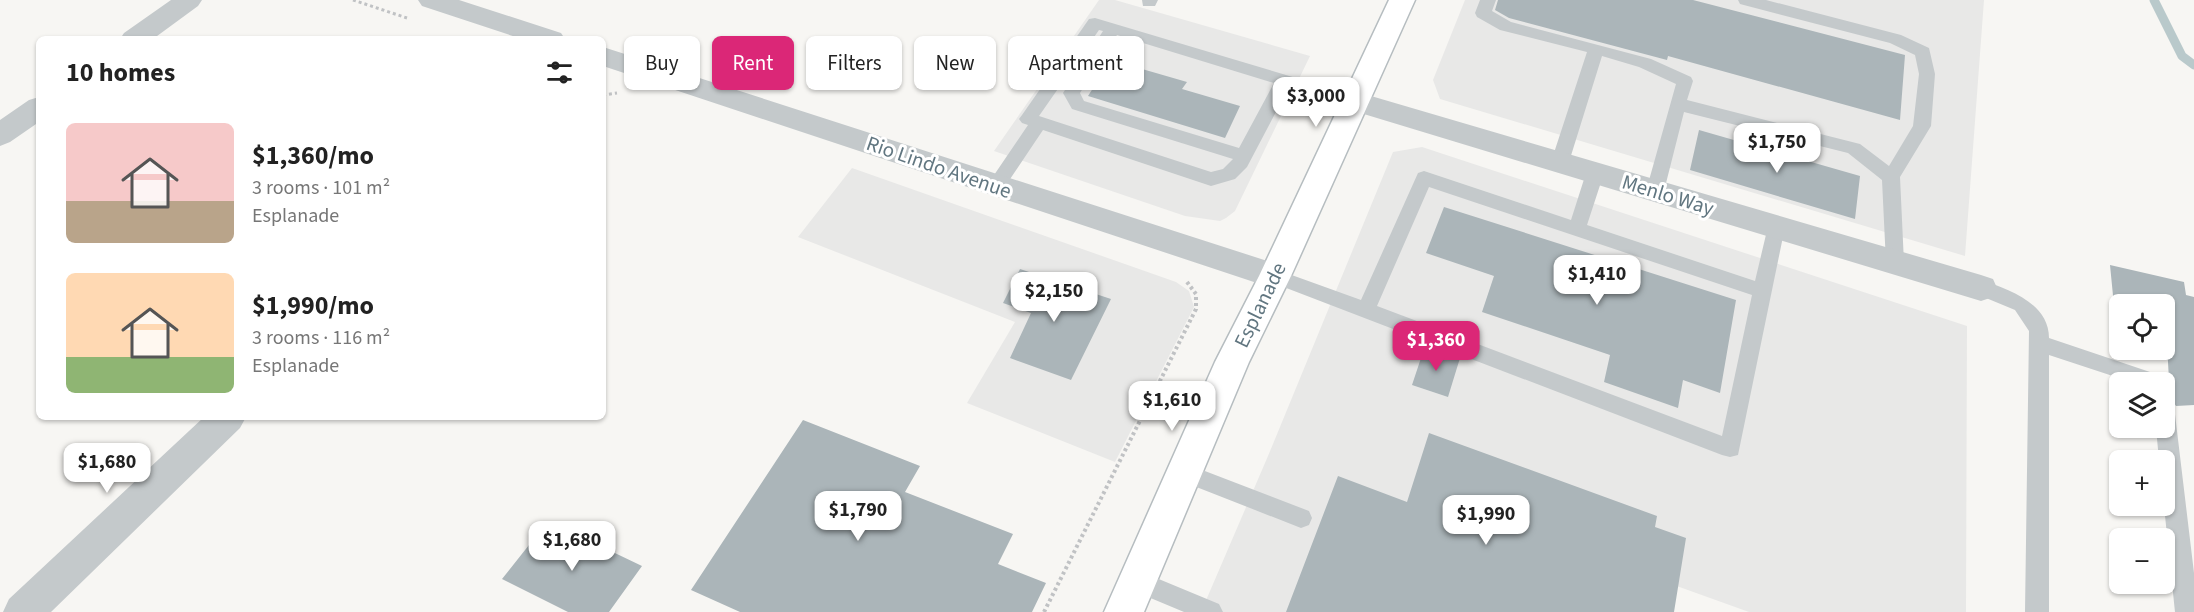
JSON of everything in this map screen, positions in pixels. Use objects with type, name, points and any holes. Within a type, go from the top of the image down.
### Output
[{"type":"main road","name":"Esplanade","points":[[1130,596],[1232,362],[1275,276],[1401,0]]},
{"type":"street","points":[[138,36],[189,0]]},
{"type":"street","points":[[448,2],[543,36]]},
{"type":"street","name":"Rio Lindo Avenue","points":[[606,59],[1275,276]]},
{"type":"street","name":"Menlo Way","points":[[1354,101],[1981,288]]},
{"type":"street","points":[[0,135],[36,109]]},
{"type":"street","points":[[23,612],[225,420]]},
{"type":"lane","points":[[1488,0],[1483,13],[1506,26],[1645,63],[1685,81],[1655,191]]},
{"type":"lane","points":[[1746,0],[1895,39],[1923,52],[1927,74],[1922,126],[1891,177],[1895,263]]},
{"type":"lane","points":[[1284,80],[1244,156],[1229,174],[1211,179],[1028,119],[1095,23],[1354,101]]},
{"type":"lane","points":[[1113,29],[1071,93],[1078,105],[1244,156]]},
{"type":"lane","points":[[1560,162],[1596,49]]},
{"type":"lane","points":[[1677,104],[1854,148],[1891,177]]},
{"type":"lane","points":[[996,186],[1039,123]]},
{"type":"lane","points":[[1577,229],[1594,173]]},
{"type":"lane","points":[[1366,310],[1425,178],[1762,291]]},
{"type":"lane","points":[[1275,276],[1730,448],[1776,227]]},
{"type":"lane","points":[[1981,288],[2022,305],[2039,330],[2037,612]]},
{"type":"lane","points":[[2039,343],[2125,372]]},
{"type":"lane","points":[[2168,438],[2187,612]]},
{"type":"lane","points":[[1184,472],[1301,518]]},
{"type":"lane","points":[[1130,596],[1211,612]]},
{"type":"path","points":[[606,95],[625,92]]},
{"type":"path","points":[[1044,612],[1196,309],[1198,300],[1196,291],[1183,279]]},
{"type":"shaded area","points":[[1099,0],[1115,0],[1310,56],[1235,211],[1220,221],[1185,216],[994,151],[1036,90],[1144,90],[1144,36],[1074,36]]},
{"type":"shaded area","points":[[1465,0],[1984,0],[1965,256],[1440,99],[1433,80]]},
{"type":"shaded area","points":[[1422,147],[1967,326],[1966,612],[1749,612],[1660,580],[1654,612],[1201,612],[1393,152]]},
{"type":"shaded area","points":[[852,168],[1176,282],[1189,291],[1194,307],[1115,462],[967,403],[1015,322],[798,237]]},
{"type":"building","points":[[1498,0],[1693,0],[1905,55],[1900,120],[1668,56],[1667,60],[1509,18],[1495,10]]},
{"type":"building","points":[[1144,70],[1187,82],[1182,89],[1240,106],[1225,138],[1088,96],[1092,90],[1144,90]]},
{"type":"building","points":[[1699,130],[1860,176],[1855,219],[1690,170]]},
{"type":"building","points":[[1444,207],[1736,300],[1720,393],[1683,380],[1678,408],[1604,382],[1610,355],[1482,312],[1494,276],[1426,253]]},
{"type":"building","points":[[2110,265],[2184,282],[2186,295],[2194,297],[2194,405],[2176,406],[2175,372],[2169,372],[2168,360],[2175,360],[2175,294],[2113,294]]},
{"type":"building","points":[[1020,269],[1111,299],[1071,380],[1010,358],[1031,313],[1003,303]]},
{"type":"building","points":[[1425,346],[1460,358],[1448,397],[1412,385]]},
{"type":"building","points":[[803,420],[920,466],[905,492],[1013,534],[998,564],[1046,583],[1032,612],[740,612],[691,590]]},
{"type":"building","points":[[1429,433],[1657,516],[1655,527],[1686,538],[1674,612],[1286,612],[1338,476],[1407,502]]},
{"type":"building","points":[[548,521],[642,566],[609,612],[568,612],[502,579]]},
{"type":"waterway","points":[[2154,0],[2182,56],[2194,65]]}]
